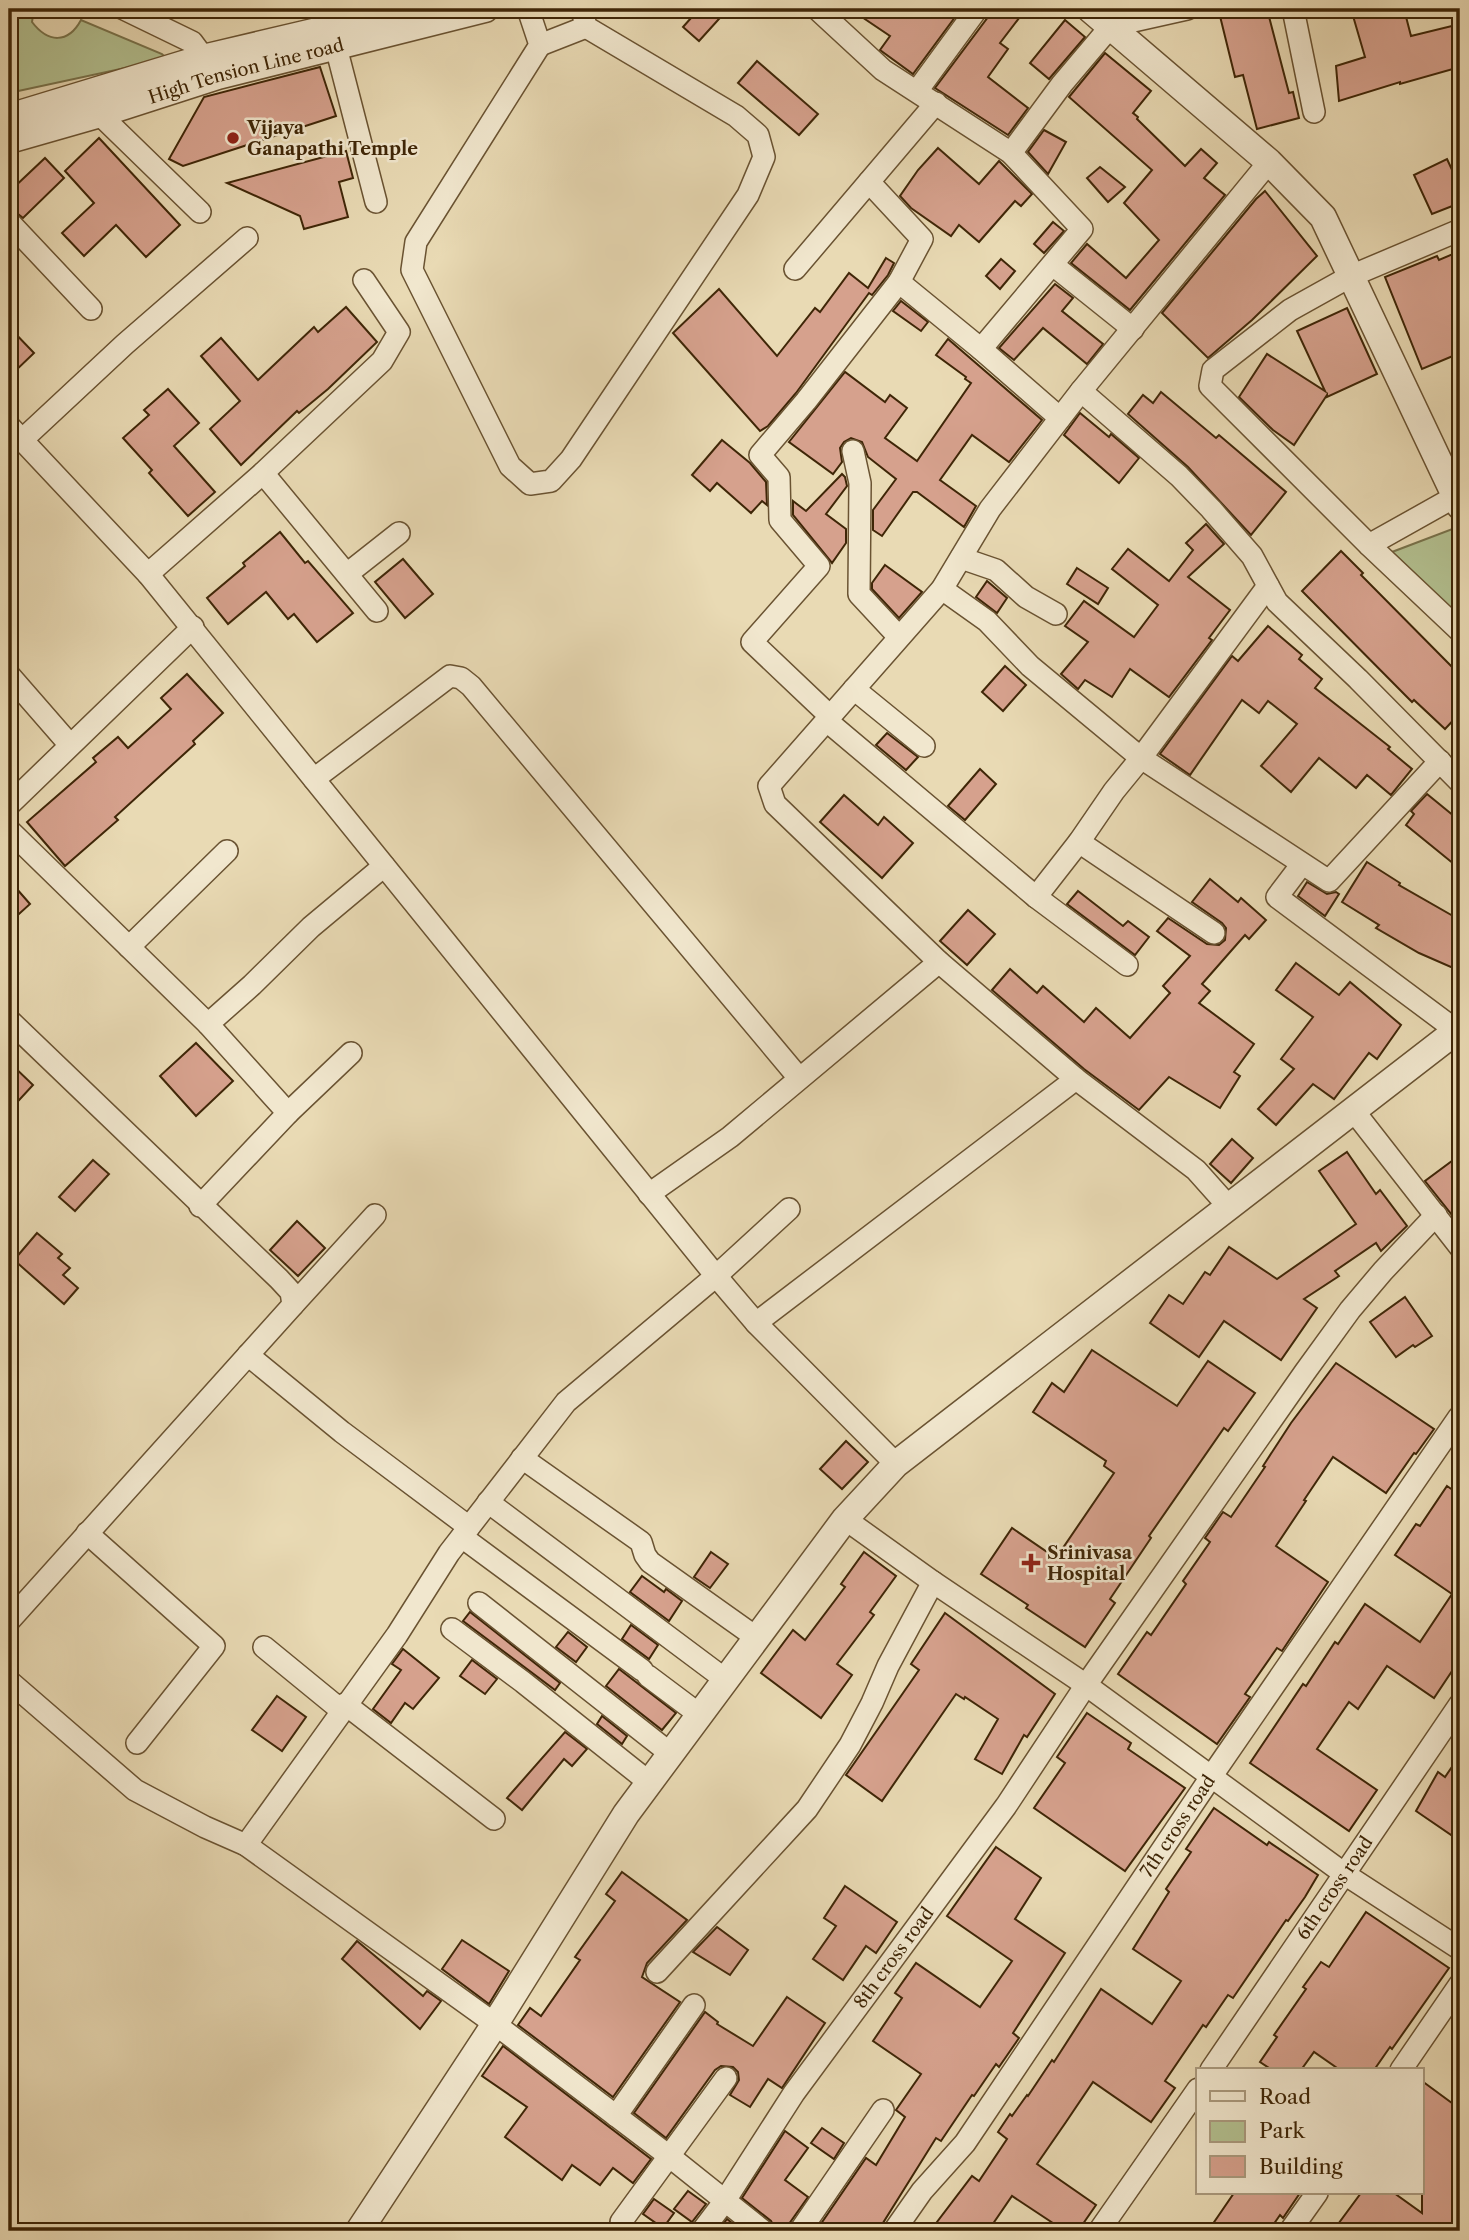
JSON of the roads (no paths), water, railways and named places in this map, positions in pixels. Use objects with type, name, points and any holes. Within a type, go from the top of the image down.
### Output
[{"type":"street","points":[[124,9],[192,42],[210,67]]},
{"type":"street","name":"High Tension Line road","points":[[331,38],[395,9]]},
{"type":"street","name":"High Tension Line road","points":[[9,117],[81,96],[331,38],[485,9]]},
{"type":"street","points":[[528,9],[540,45]]},
{"type":"street","points":[[817,9],[883,70],[1011,153],[1082,229],[981,349]]},
{"type":"street","points":[[917,91],[977,9]]},
{"type":"street","points":[[1090,9],[1269,162],[1323,216],[1459,498],[1369,545]]},
{"type":"street","points":[[1011,153],[1111,26],[1186,9]]},
{"type":"street","points":[[1293,9],[1314,112]]},
{"type":"street","points":[[584,18],[736,116],[758,135],[764,157],[748,195],[571,459],[551,481],[530,484],[509,466],[412,270],[416,242],[540,45],[584,18]]},
{"type":"street","points":[[331,38],[376,202]]},
{"type":"street","name":"High Tension Line road","points":[[9,140],[100,114],[210,67]]},
{"type":"street","points":[[81,96],[200,212]]},
{"type":"street","points":[[795,269],[936,103]]},
{"type":"street","points":[[1229,1206],[1196,1170],[1076,1079],[939,962],[775,804],[769,786],[943,589],[990,509],[1081,391],[1269,162]]},
{"type":"street","points":[[869,182],[922,239],[899,282],[760,455],[779,477],[780,520],[820,566],[752,642],[829,719],[1036,897],[1127,965]]},
{"type":"street","points":[[9,222],[91,309]]},
{"type":"street","points":[[1460,230],[1351,276],[1279,319],[1213,370],[1210,386],[1369,545],[1460,631]]},
{"type":"street","points":[[247,237],[125,344],[15,433],[148,574],[193,627],[756,1323],[896,1464]]},
{"type":"street","points":[[1053,265],[1133,329]]},
{"type":"street","points":[[148,574],[263,473],[382,361],[399,332],[364,280]]},
{"type":"street","points":[[899,282],[1060,418]]},
{"type":"street","points":[[1081,391],[1212,509],[1252,556],[1277,603],[1460,782]]},
{"type":"street","points":[[853,451],[860,483],[859,594],[899,637]]},
{"type":"street","points":[[263,473],[377,611]]},
{"type":"street","points":[[347,574],[399,533]]},
{"type":"street","points":[[961,558],[996,570],[1026,597],[1056,614]]},
{"type":"street","points":[[1036,897],[1268,586]]},
{"type":"street","points":[[943,589],[987,621],[1030,666],[1141,758],[1329,881],[1440,761]]},
{"type":"street","points":[[9,805],[193,627]]},
{"type":"street","points":[[9,675],[70,745]]},
{"type":"street","points":[[314,779],[450,676],[461,678],[471,686],[799,1078]]},
{"type":"street","points":[[855,689],[924,746]]},
{"type":"street","points":[[9,830],[208,1024],[288,1113]]},
{"type":"street","points":[[1079,842],[1214,933]]},
{"type":"street","points":[[129,947],[227,851]]},
{"type":"street","points":[[359,2231],[495,2024],[626,1814],[845,1519],[896,1464],[1458,1029],[1277,897],[1303,864]]},
{"type":"street","points":[[208,1024],[311,927],[384,866]]},
{"type":"street","points":[[649,1194],[730,1137],[939,962]]},
{"type":"street","points":[[9,1020],[291,1292],[293,1305]]},
{"type":"street","points":[[200,1206],[288,1113],[351,1053]]},
{"type":"street","points":[[756,1323],[1076,1079]]},
{"type":"street","points":[[1353,1110],[1460,1247]]},
{"type":"street","points":[[246,1845],[397,1634],[449,1553],[566,1402],[716,1276],[789,1209]]},
{"type":"street","points":[[9,1621],[374,1215]]},
{"type":"street","name":"8th cross road","points":[[702,2231],[724,2202],[794,2093],[1006,1806],[1086,1685],[1350,1310],[1436,1215]]},
{"type":"street","points":[[248,1356],[466,1532],[700,1715]]},
{"type":"street","name":"7th cross road","points":[[894,2231],[922,2191],[965,2143],[1211,1777],[1459,1417]]},
{"type":"street","points":[[523,1458],[641,1542],[650,1562],[757,1638]]},
{"type":"street","points":[[488,1502],[726,1680]]},
{"type":"street","points":[[845,1519],[1086,1685],[1346,1875],[1460,1949]]},
{"type":"street","points":[[87,1532],[214,1646],[137,1743]]},
{"type":"street","points":[[657,1972],[807,1809],[850,1745],[933,1582]]},
{"type":"street","points":[[479,1603],[671,1754]]},
{"type":"street","points":[[452,1629],[650,1783]]},
{"type":"street","points":[[264,1647],[494,1819]]},
{"type":"street","points":[[9,1681],[135,1790],[246,1845],[495,2024],[763,2231]]},
{"type":"street","name":"6th cross road","points":[[1212,2068],[1460,1704]]},
{"type":"street","points":[[1402,2068],[1460,1984]]},
{"type":"street","points":[[616,2116],[694,2005]]},
{"type":"street","points":[[621,2222],[726,2078]]},
{"type":"street","points":[[1099,2231],[1196,2092]]},
{"type":"street","points":[[800,2231],[883,2110]]},
{"type":"street","points":[[1290,2231],[1316,2194]]},
{"type":"place","name":"Vijaya Ganapathi Temple","points":[[233,138]]},
{"type":"place","name":"Srinivasa Hospital","points":[[1031,1563]]}]
